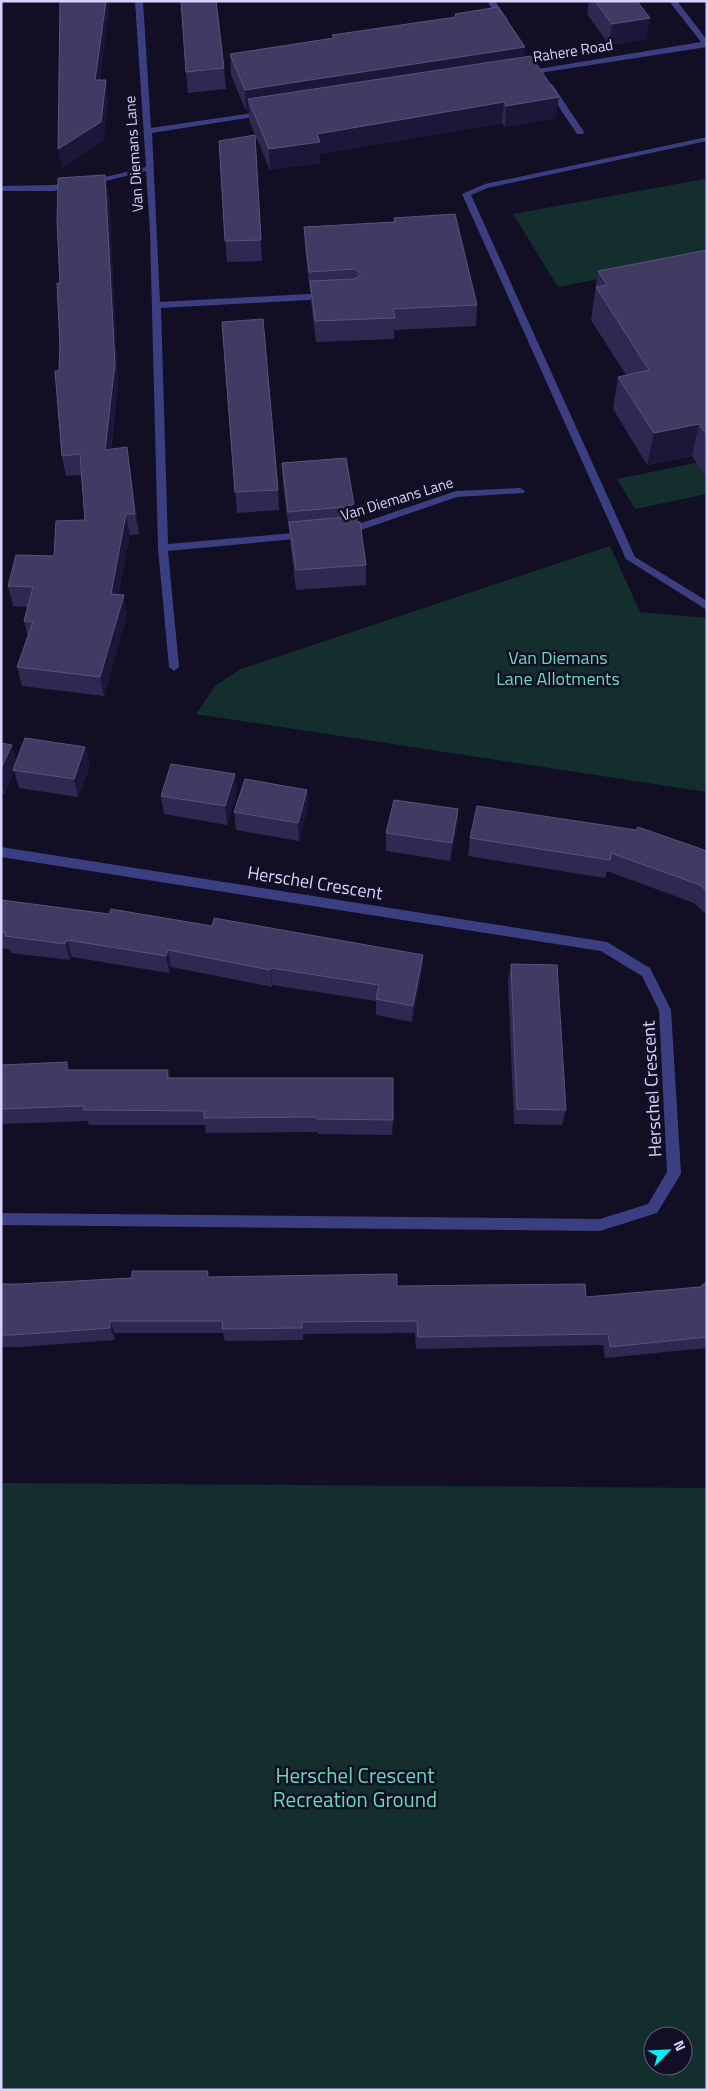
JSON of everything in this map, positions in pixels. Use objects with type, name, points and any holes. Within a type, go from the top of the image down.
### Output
[{"type":"street","name":"Van Diemans Lane","points":[[139,1],[150,168],[163,548],[174,667]]},
{"type":"street","points":[[491,1],[507,24]]},
{"type":"street","points":[[673,1],[706,44]]},
{"type":"street","name":"Rahere Road","points":[[519,74],[706,44]]},
{"type":"street","points":[[533,63],[580,132]]},
{"type":"street","points":[[148,131],[274,112]]},
{"type":"street","points":[[707,140],[485,186],[466,194],[513,303],[631,559],[707,606]]},
{"type":"street","points":[[1,189],[54,188],[110,178],[150,168]]},
{"type":"street","points":[[156,305],[336,296]]},
{"type":"street","name":"Van Diemans Lane","points":[[337,532],[347,532],[456,494],[520,491]]},
{"type":"street","points":[[163,548],[318,534]]},
{"type":"street","name":"Herschel Crescent","points":[[1,852],[603,946],[646,972],[665,1010],[674,1173],[652,1209],[600,1225],[1,1219]]},
{"type":"green space","points":[[704,179],[707,182],[707,258],[558,287],[513,214]]},
{"type":"green space","points":[[700,462],[707,472],[707,494],[635,509],[617,479]]},
{"type":"green space","name":"Van Diemans Lane Allotments","points":[[610,546],[640,612],[707,618],[707,792],[196,714],[216,685],[241,669]]},
{"type":"green space","name":"Herschel Crescent Recreation Ground","points":[[1,1483],[707,1488],[707,2090],[1,2090]]},
{"type":"building","points":[[60,1],[106,1],[95,80],[106,80],[101,122],[58,149]]},
{"type":"building","points":[[181,1],[216,1],[224,68],[186,72]]},
{"type":"building","points":[[595,1],[637,1],[650,18],[612,24]]},
{"type":"building","points":[[498,7],[525,47],[245,90],[230,54],[334,38],[332,35],[456,17],[455,14]]},
{"type":"building","points":[[531,56],[559,97],[506,106],[504,102],[317,134],[320,142],[269,149],[248,99]]},
{"type":"building","points":[[255,135],[261,240],[225,241],[219,141]]},
{"type":"building","points":[[105,175],[115,364],[105,450],[127,447],[135,514],[126,514],[111,594],[124,595],[100,677],[17,667],[33,622],[24,621],[33,587],[8,586],[16,555],[54,556],[56,521],[85,520],[80,454],[62,456],[55,371],[59,371],[60,346],[57,283],[60,283],[57,221],[58,178]]},
{"type":"building","points":[[455,214],[477,305],[393,309],[395,318],[315,321],[310,281],[355,279],[361,274],[355,269],[309,272],[304,227],[395,222],[394,218]]},
{"type":"building","points":[[707,250],[707,435],[699,424],[654,433],[618,377],[649,370],[596,287],[607,285],[598,271]]},
{"type":"building","points":[[263,319],[278,490],[235,492],[222,322]]},
{"type":"building","points":[[346,458],[354,504],[345,507],[288,512],[282,463]]},
{"type":"building","points":[[356,514],[357,522],[360,522],[366,565],[296,570],[289,522],[347,517]]},
{"type":"building","points":[[25,738],[85,747],[74,779],[13,770]]},
{"type":"building","points":[[1,743],[12,745],[1,768]]},
{"type":"building","points":[[171,764],[235,774],[225,806],[161,796]]},
{"type":"building","points":[[245,779],[307,790],[298,823],[234,812]]},
{"type":"building","points":[[394,800],[458,809],[452,843],[386,833]]},
{"type":"building","points":[[477,806],[636,830],[638,827],[707,851],[707,892],[700,885],[611,853],[610,860],[470,838]]},
{"type":"building","points":[[1,900],[109,914],[111,909],[212,926],[214,918],[423,955],[413,1006],[376,999],[379,985],[271,968],[270,970],[168,950],[166,956],[67,940],[65,944],[5,936],[6,933],[1,932]]},
{"type":"building","points":[[511,964],[557,965],[566,1110],[517,1109]]},
{"type":"building","points":[[67,1062],[67,1070],[168,1070],[167,1078],[393,1078],[393,1120],[317,1119],[317,1117],[204,1118],[204,1111],[84,1110],[84,1106],[1,1109],[1,1065]]},
{"type":"building","points":[[132,1271],[208,1271],[207,1277],[397,1274],[397,1286],[585,1284],[586,1297],[700,1287],[707,1281],[707,1337],[610,1347],[608,1334],[418,1337],[417,1321],[302,1322],[302,1328],[222,1329],[223,1321],[110,1321],[110,1328],[1,1335],[1,1284],[132,1278]]}]
